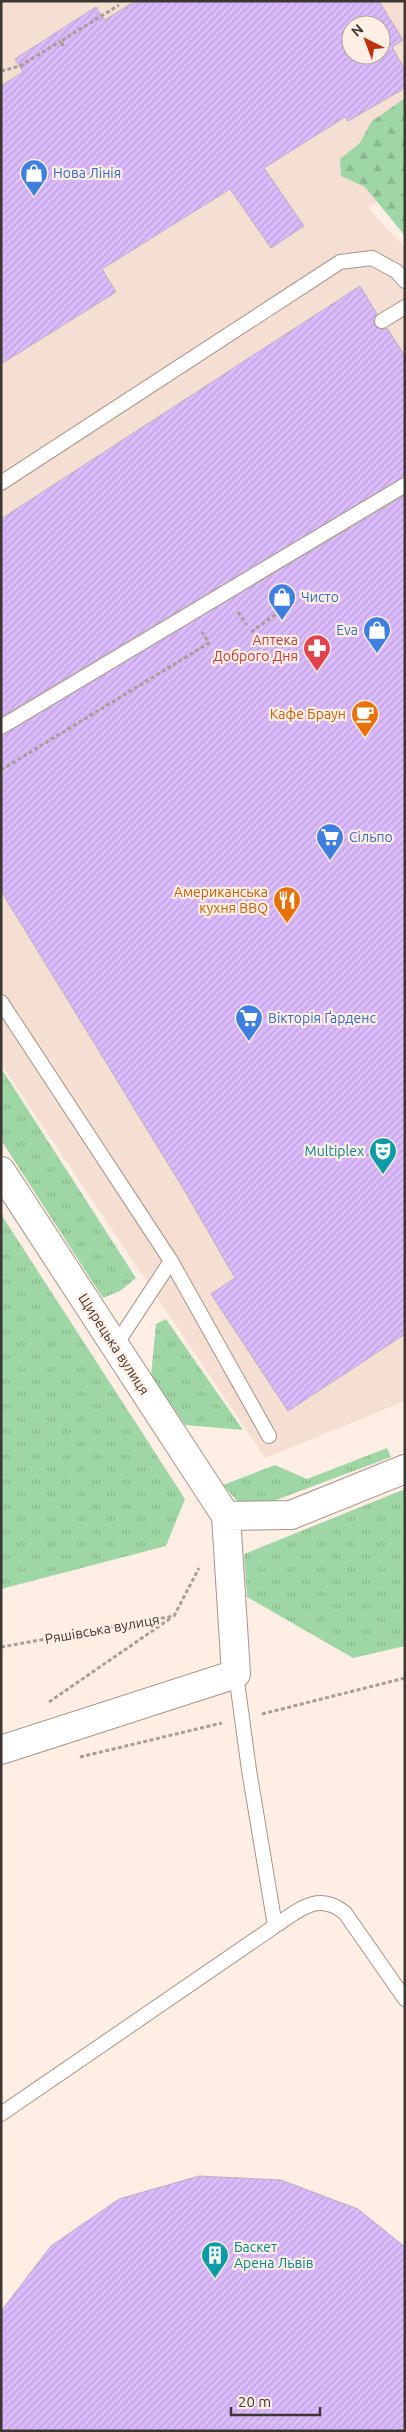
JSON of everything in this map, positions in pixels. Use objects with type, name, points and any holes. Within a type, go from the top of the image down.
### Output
[{"type":"street","name":"Щирецька вулиця","points":[[1,1172],[226,1516]]},
{"type":"street","points":[[1,1750],[236,1674],[226,1516],[291,1514],[405,1469]]},
{"type":"lane","points":[[1,483],[340,262],[372,258],[396,271],[405,281]]},
{"type":"lane","points":[[382,321],[405,307]]},
{"type":"lane","points":[[1,727],[405,484]]},
{"type":"lane","points":[[1,1002],[171,1261],[269,1436]]},
{"type":"lane","points":[[115,1346],[171,1261]]},
{"type":"lane","points":[[236,1674],[275,1926]]},
{"type":"lane","points":[[1,2114],[275,1926],[304,1907],[320,1902],[334,1904],[345,1913],[405,1999]]},
{"type":"path","points":[[1,71],[20,66],[119,5]]},
{"type":"path","points":[[61,41],[64,46]]},
{"type":"path","points":[[251,632],[293,602]]},
{"type":"path","points":[[236,609],[247,625]]},
{"type":"path","points":[[1,770],[209,643],[201,630]]},
{"type":"path","name":"Ряшівська вулиця","points":[[1,1647],[174,1616],[200,1566]]},
{"type":"path","points":[[42,1706],[174,1616]]},
{"type":"path","points":[[78,1758],[405,1678]]},
{"type":"shaded area","points":[[1,1],[403,1],[405,4],[405,184],[368,208],[405,248],[405,1401],[265,1458],[1,1064]]},
{"type":"green space","points":[[405,98],[405,236],[365,187],[341,176],[340,159],[360,143],[371,122]]},
{"type":"green space","points":[[1,1068],[136,1278],[120,1291],[103,1298],[1,1140]]},
{"type":"green space","points":[[1,1214],[185,1499],[166,1546],[1,1589]]},
{"type":"green space","points":[[166,1319],[243,1430],[185,1425],[151,1375],[156,1324]]},
{"type":"green space","points":[[387,1448],[391,1457],[276,1500],[240,1504],[223,1485],[275,1465],[307,1479]]},
{"type":"green space","points":[[405,1489],[405,1646],[353,1658],[247,1597],[244,1554]]},
{"type":"building","points":[[135,1],[379,1],[388,15],[341,15],[341,65],[391,65],[391,20],[403,40],[392,47],[405,70],[405,88],[348,121],[345,117],[264,168],[304,226],[271,248],[230,189],[102,269],[116,292],[1,364],[1,86],[23,72],[15,59],[96,7],[105,20]]},
{"type":"building","points":[[360,286],[377,314],[373,321],[375,326],[382,330],[387,328],[405,356],[405,476],[1,717],[1,519]]},
{"type":"building","name":"Вікторія Ґарденс","points":[[405,495],[405,1334],[288,1411],[211,1294],[235,1278],[186,1193],[1,891],[1,736]]},
{"type":"building","name":"Баскет Арена Львів","points":[[199,2176],[281,2180],[358,2209],[405,2247],[405,2431],[1,2431],[1,2311],[51,2246],[119,2199]]},
{"type":"place","name":"Нова Лінія","points":[[34,197]]},
{"type":"place","name":"Чисто","points":[[282,621]]},
{"type":"place","name":"Eva","points":[[377,654]]},
{"type":"place","name":"Аптека Доброго Дня","points":[[317,672]]},
{"type":"place","name":"Кафе Браун","points":[[365,738]]},
{"type":"place","name":"Сільпо","points":[[330,861]]},
{"type":"place","name":"Американська кухня BBQ","points":[[287,924]]},
{"type":"place","name":"Вікторія Ґарденс","points":[[249,1042]]},
{"type":"place","name":"Multiplex","points":[[383,1175]]},
{"type":"place","name":"Баскет Арена Львів","points":[[215,2279]]}]
